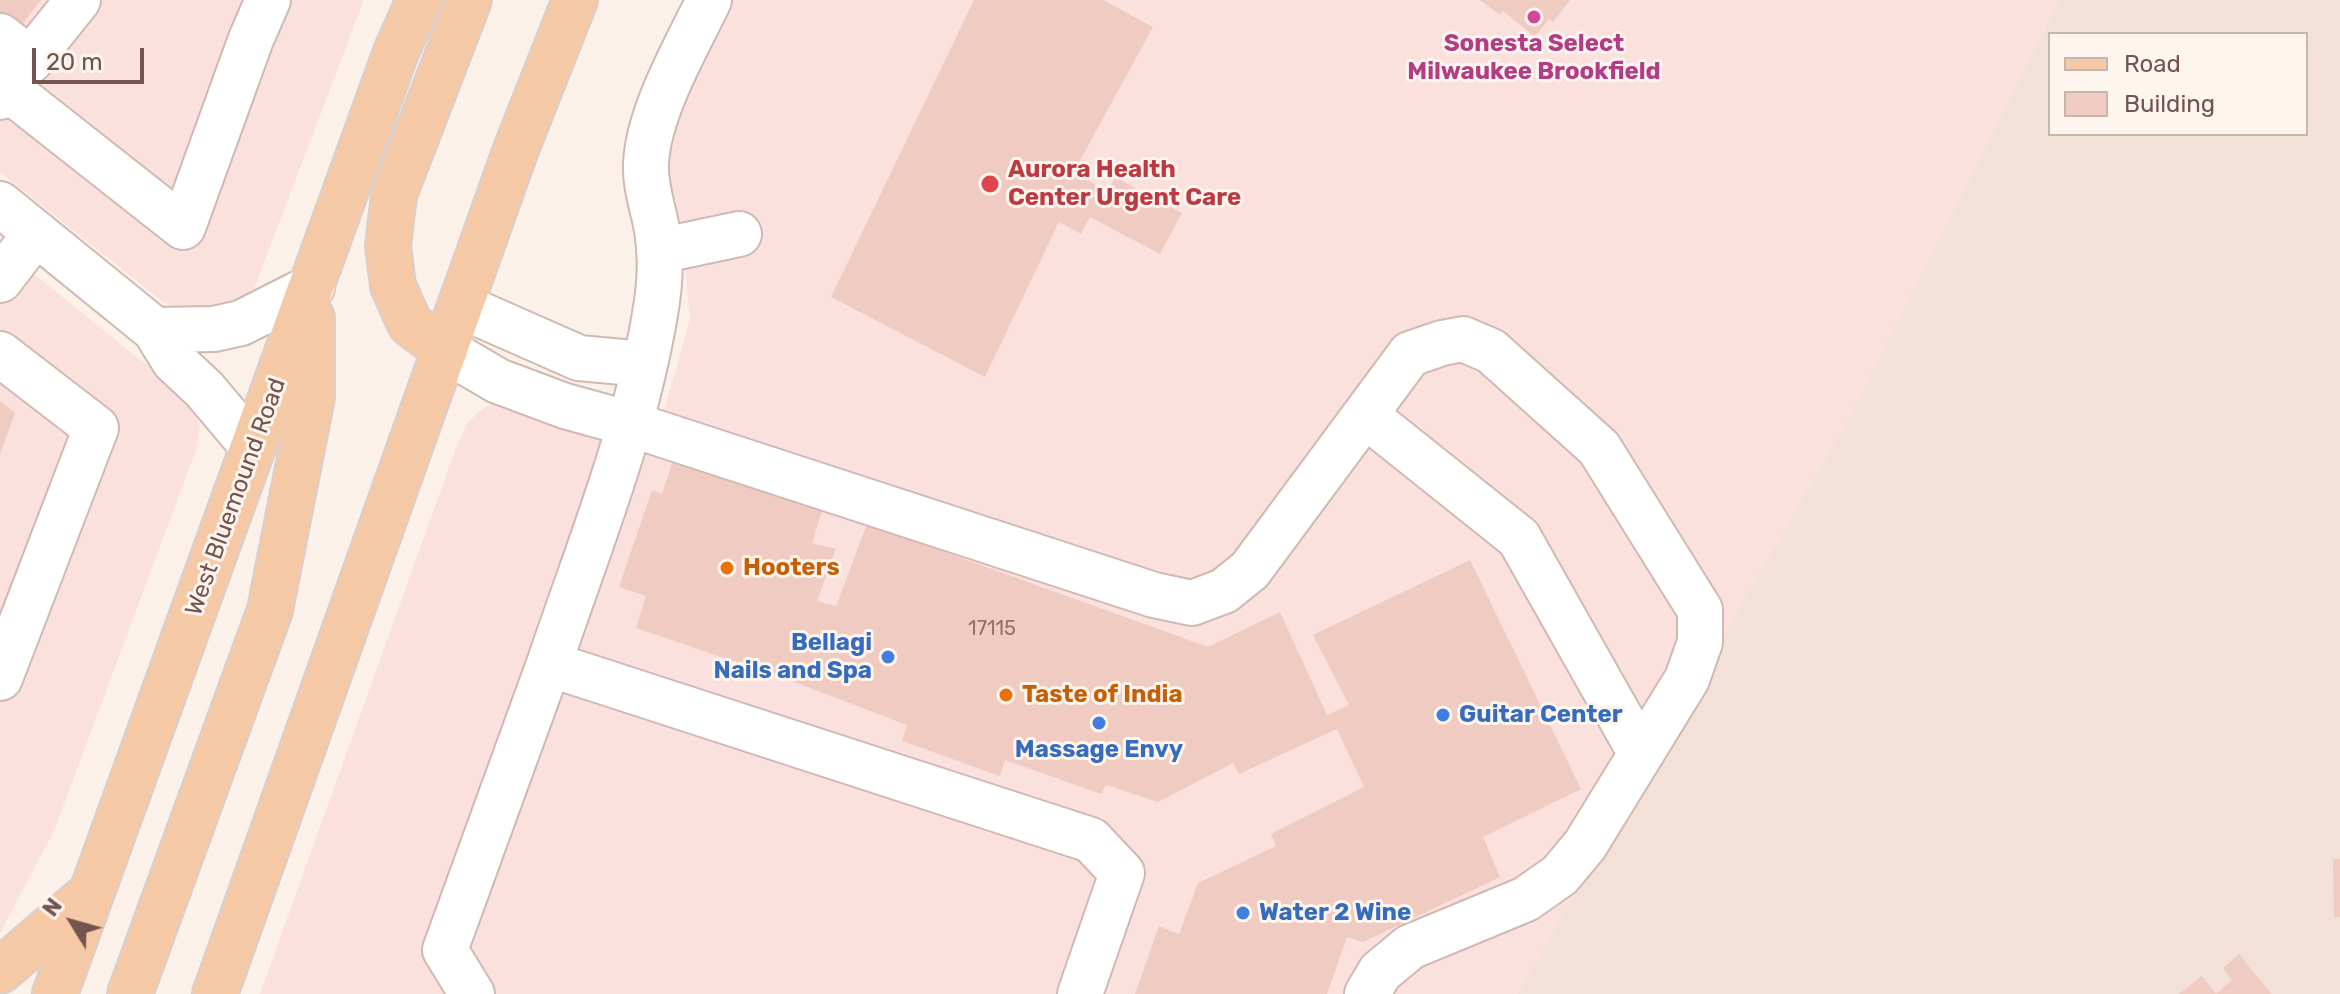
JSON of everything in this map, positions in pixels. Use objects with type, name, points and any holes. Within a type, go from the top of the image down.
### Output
[{"type":"main road","name":"West Bluemound Road","points":[[55,994],[396,52],[419,0]]},
{"type":"main road","points":[[445,350],[410,324],[393,286],[388,246],[394,195],[469,0]]},
{"type":"main road","points":[[215,994],[515,152],[575,0]]},
{"type":"main road","points":[[130,994],[270,610],[312,397],[312,287]]},
{"type":"main road","points":[[0,971],[93,891]]},
{"type":"street","points":[[78,0],[10,71],[183,227],[268,0]]},
{"type":"street","points":[[472,994],[445,950],[549,664],[630,424],[661,275],[657,229],[647,187],[646,161],[652,129],[673,74],[709,0]]},
{"type":"street","points":[[0,204],[155,330],[174,361],[204,389],[253,447]]},
{"type":"street","points":[[0,280],[36,233]]},
{"type":"street","points":[[659,251],[739,234]]},
{"type":"street","points":[[155,330],[214,329],[241,323],[312,287]]},
{"type":"street","points":[[461,306],[579,358],[644,364]]},
{"type":"street","points":[[445,350],[498,381],[565,406],[630,424],[1154,595],[1192,603],[1224,591],[1250,570],[1410,354],[1463,339],[1491,351],[1599,448],[1700,610],[1700,642],[1687,679],[1585,845],[1560,875],[1526,899],[1410,947],[1380,972],[1367,994]]},
{"type":"street","points":[[0,354],[96,428],[0,678]]},
{"type":"street","points":[[1365,415],[1519,538],[1641,754]]},
{"type":"street","points":[[549,664],[1091,840],[1122,873],[1080,994]]},
{"type":"shaded area","points":[[0,0],[364,0],[254,289],[244,300],[226,309],[179,309],[163,302],[0,172]]},
{"type":"shaded area","points":[[726,0],[2059,0],[1848,419],[1517,994],[260,994],[457,445],[468,422],[482,409],[503,398],[654,447],[690,319],[686,276],[662,189],[669,121]]},
{"type":"shaded area","points":[[2059,0],[2340,0],[2340,994],[1517,994],[1848,419]]},
{"type":"shaded area","points":[[0,247],[182,393],[194,406],[200,426],[196,450],[54,831],[0,933]]},
{"type":"building","points":[[0,0],[41,0],[15,33],[0,22]]},
{"type":"building","name":"Aurora Health Center Urgent Care","points":[[974,0],[1103,0],[1153,27],[1073,173],[1108,191],[1115,177],[1182,213],[1160,254],[1090,217],[1081,234],[1059,222],[985,377],[831,297]]},
{"type":"building","name":"Sonesta Select Milwaukee Brookfield","points":[[1480,0],[1570,0],[1553,22],[1549,19],[1535,37],[1503,11],[1500,15]]},
{"type":"building","points":[[0,401],[15,413],[0,454]]},
{"type":"building","points":[[675,454],[823,508],[812,543],[836,549],[817,601],[836,606],[867,524],[1208,647],[1280,612],[1327,715],[1349,705],[1313,635],[1470,560],[1581,789],[1483,837],[1500,877],[1363,942],[1347,937],[1327,994],[1135,994],[1159,926],[1179,934],[1198,883],[1276,846],[1271,834],[1364,787],[1337,729],[1239,774],[1233,763],[1158,802],[1106,785],[1101,794],[1005,760],[1000,776],[902,741],[907,725],[789,680],[636,628],[646,596],[619,587],[652,490],[662,494]]},
{"type":"building","points":[[2333,859],[2340,859],[2340,917],[2334,917]]},
{"type":"building","points":[[2239,954],[2271,994],[2216,994],[2232,980],[2223,968]]},
{"type":"building","points":[[2202,976],[2216,994],[2179,994]]},
{"type":"place","name":"Sonesta Select Milwaukee Brookfield","points":[[1534,17]]},
{"type":"place","name":"Aurora Health Center Urgent Care","points":[[990,184]]},
{"type":"place","name":"Hooters","points":[[727,568]]},
{"type":"place","name":"Bellagi Nails and Spa","points":[[888,657]]},
{"type":"place","name":"Taste of India","points":[[1006,695]]},
{"type":"place","name":"Guitar Center","points":[[1443,715]]},
{"type":"place","name":"Massage Envy","points":[[1099,723]]},
{"type":"place","name":"Water 2 Wine","points":[[1243,913]]}]
